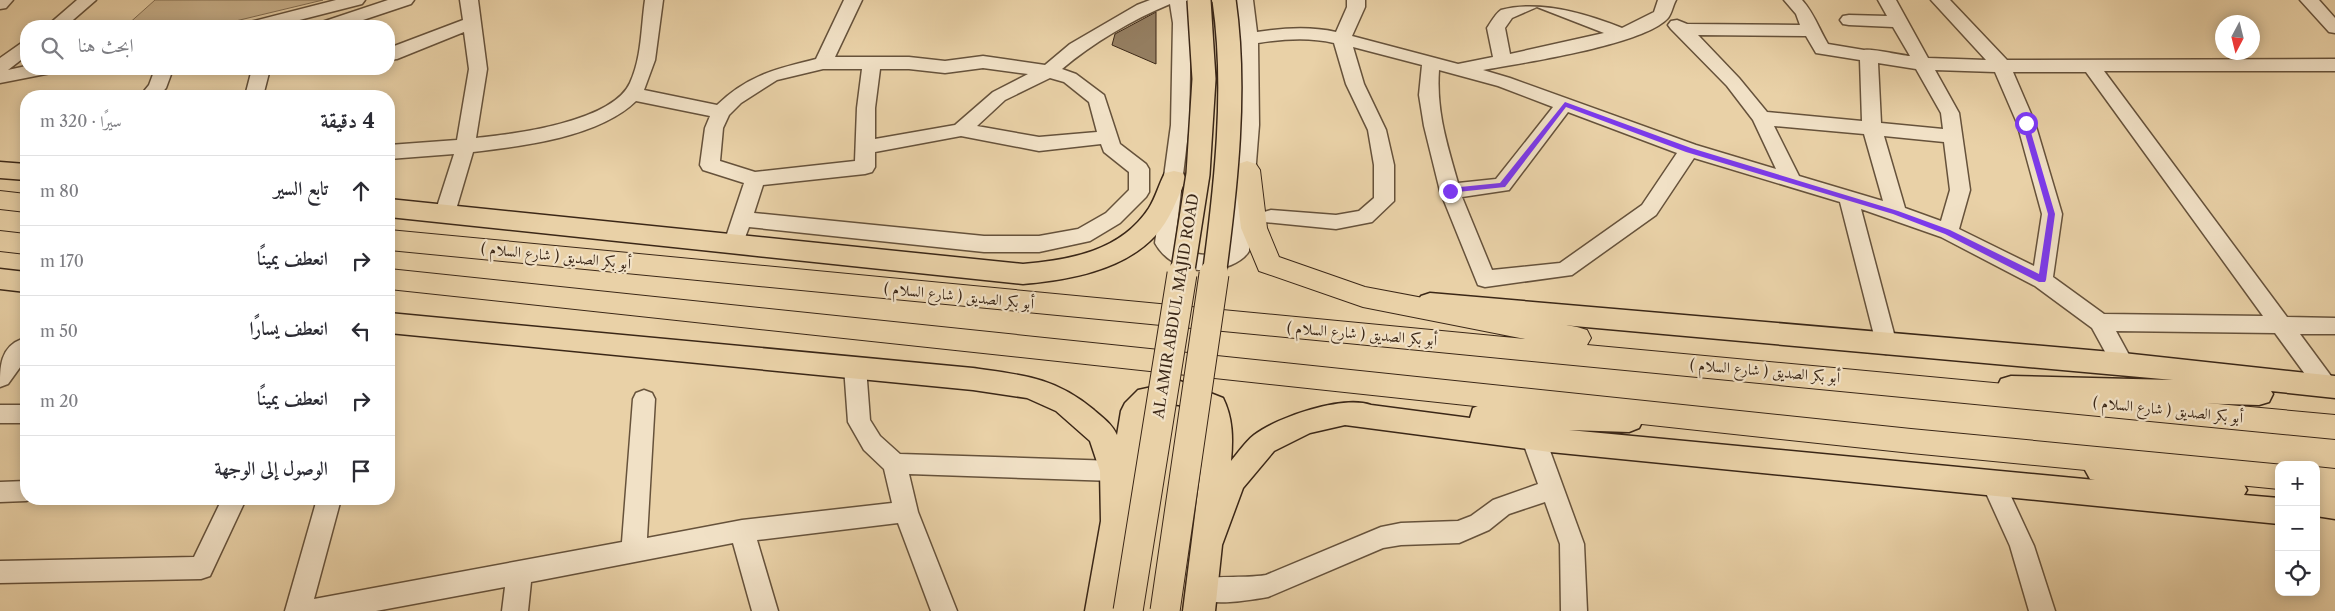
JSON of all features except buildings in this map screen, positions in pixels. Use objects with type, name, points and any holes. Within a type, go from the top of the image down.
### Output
[{"type":"highway","points":[[1247,170],[1254,228],[1268,264],[1363,297],[1728,368]]},
{"type":"highway","points":[[0,200],[20,202]]},
{"type":"highway","points":[[0,241],[20,243]]},
{"type":"highway","name":"( شارع السلام ) أبو بكر الصديق","points":[[395,241],[2335,427]]},
{"type":"highway","points":[[395,280],[1911,441],[2275,476]]},
{"type":"highway","points":[[2320,480],[2335,482]]},
{"type":"main road","name":"AL AMIR ABDUL MAJID ROAD","points":[[1128,611],[1198,174],[1204,79],[1199,0]]},
{"type":"main road","name":"AL AMIR ABDUL MAJID ROAD","points":[[1165,611],[1223,200],[1229,106],[1229,24],[1224,0]]},
{"type":"main road","points":[[395,209],[1023,274],[1053,272],[1079,266],[1110,255],[1139,237],[1158,214],[1174,179]]},
{"type":"main road","points":[[0,279],[20,281]]},
{"type":"main road","points":[[1363,297],[1886,345],[2123,364],[2332,390]]},
{"type":"main road","points":[[395,323],[855,367],[1031,387],[1066,403],[1102,434],[1115,471],[1116,521]]},
{"type":"main road","points":[[1889,383],[2332,390]]},
{"type":"main road","points":[[1101,611],[1136,411],[1148,398],[1180,392],[1213,406],[1219,436],[1200,601]]},
{"type":"main road","points":[[1346,413],[1533,437],[2275,511]]},
{"type":"main road","points":[[1207,544],[1231,481],[1264,443],[1304,423],[1346,413],[1737,422]]},
{"type":"main road","points":[[1911,441],[2275,496]]},
{"type":"main road","points":[[2320,504],[2335,506]]},
{"type":"main road","points":[[2320,515],[2335,517]]},
{"type":"street","points":[[0,4],[4,0]]},
{"type":"street","points":[[63,20],[87,0]]},
{"type":"street","points":[[279,20],[356,0]]},
{"type":"street","points":[[346,20],[405,0]]},
{"type":"street","points":[[395,152],[465,148],[572,128],[615,111],[634,94],[642,74],[654,0]]},
{"type":"street","points":[[823,63],[853,0]]},
{"type":"street","points":[[961,130],[999,96],[1049,71],[1076,48],[1143,9],[1166,0]]},
{"type":"street","points":[[1178,0],[1182,23],[1180,116],[1165,243],[1177,257],[1202,264],[1224,261],[1239,251],[1252,117],[1250,38],[1244,0]]},
{"type":"street","points":[[1271,217],[1336,222],[1365,217],[1384,201],[1384,165],[1377,130],[1355,84],[1342,39],[1356,7],[1356,0]]},
{"type":"street","points":[[1503,61],[1496,28],[1506,14],[1537,0],[1622,34]]},
{"type":"street","points":[[1794,0],[1804,12],[1811,31],[1822,49],[1869,54],[1922,64],[2002,66],[2335,65]]},
{"type":"street","points":[[1888,0],[1950,113],[1960,190],[1948,232]]},
{"type":"street","points":[[1940,0],[2002,66],[2026,123],[2052,214],[2042,280]]},
{"type":"street","points":[[2309,0],[2335,28]]},
{"type":"street","points":[[445,214],[465,148],[478,69],[472,23],[472,1]]},
{"type":"street","points":[[1457,69],[1593,43],[1636,29],[1664,7],[1733,82],[1761,118],[1792,182]]},
{"type":"street","points":[[1849,20],[1899,22]]},
{"type":"street","points":[[395,53],[472,23]]},
{"type":"street","points":[[1683,29],[1811,31]]},
{"type":"street","points":[[1250,38],[1280,34],[1320,34],[1457,69],[1504,82],[1689,150],[1896,212],[1948,232],[2042,280],[2100,322],[2123,364]]},
{"type":"street","points":[[0,67],[20,52]]},
{"type":"street","points":[[1869,54],[1872,128],[1896,212]]},
{"type":"street","points":[[742,219],[984,244],[1039,244],[1083,236],[1114,218],[1140,192],[1139,169],[1111,147],[1097,99],[1070,78],[1049,71],[983,62],[944,66],[872,62],[823,63],[771,76],[734,98],[721,112],[714,128],[710,165],[755,179],[865,167],[866,108],[872,62]]},
{"type":"street","points":[[1431,62],[1428,95],[1450,191],[1485,279],[1565,270],[1650,210],[1689,150]]},
{"type":"street","points":[[2091,66],[2281,325],[2332,390]]},
{"type":"street","points":[[0,76],[20,73]]},
{"type":"street","points":[[155,90],[162,75]]},
{"type":"street","points":[[256,90],[259,75]]},
{"type":"street","points":[[634,94],[721,112]]},
{"type":"street","points":[[1450,191],[1502,186],[1565,104]]},
{"type":"street","points":[[1761,118],[1953,136]]},
{"type":"street","points":[[866,146],[961,130],[1039,144],[1107,137]]},
{"type":"street","points":[[734,243],[755,179]]},
{"type":"street","points":[[1849,199],[1886,345]]},
{"type":"street","points":[[2100,322],[2335,326]]},
{"type":"street","points":[[0,350],[20,348]]},
{"type":"street","points":[[0,378],[20,353]]},
{"type":"street","points":[[855,367],[859,422],[872,443],[895,464],[906,512],[944,611]]},
{"type":"street","points":[[634,551],[644,398]]},
{"type":"street","points":[[0,414],[20,414]]},
{"type":"street","points":[[1533,437],[1572,544],[1574,611]]},
{"type":"street","points":[[895,464],[1115,471]]},
{"type":"street","points":[[1992,482],[2022,546],[2042,611]]},
{"type":"street","points":[[1200,601],[1268,586],[1388,537],[1401,534],[1459,532],[1480,523],[1501,508],[1518,500],[1552,490]]},
{"type":"street","points":[[0,492],[20,491]]},
{"type":"street","points":[[0,572],[200,568],[232,505]]},
{"type":"street","points":[[298,611],[327,505]]},
{"type":"street","points":[[314,611],[742,531],[906,512]]},
{"type":"street","points":[[742,531],[765,611]]},
{"type":"street","points":[[514,611],[519,573]]},
{"type":"shaded area","points":[[155,0],[323,0],[240,20],[133,20]]},
{"type":"route","points":[[1450,191],[1502,186],[1565,104],[1689,150],[1830,194],[1896,212],[1948,232],[2042,280],[2052,214],[2026,123]]}]
